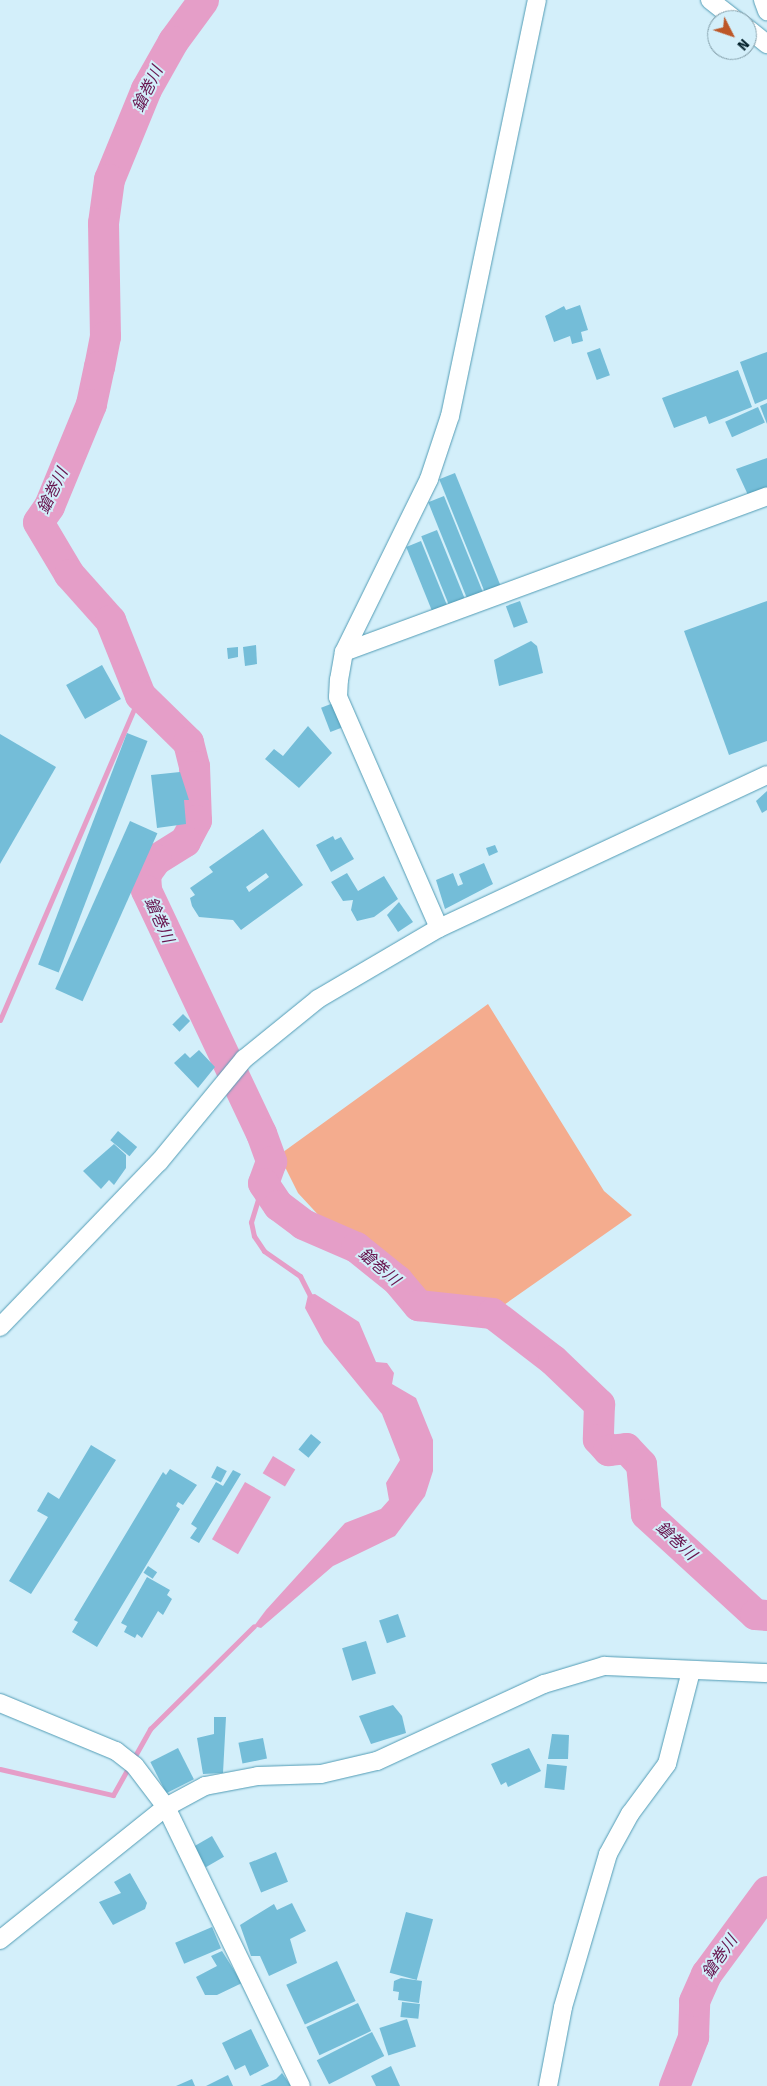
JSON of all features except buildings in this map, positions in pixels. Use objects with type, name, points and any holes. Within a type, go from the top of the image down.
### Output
[{"type":"street","points":[[439,928],[338,697],[344,652],[429,479],[450,416],[537,0]]},
{"type":"street","points":[[710,0],[723,10]]},
{"type":"street","points":[[763,0],[767,11]]},
{"type":"street","points":[[344,652],[767,496]]},
{"type":"street","points":[[0,1327],[159,1162],[244,1059],[347,979],[439,928],[767,775]]},
{"type":"street","points":[[0,1940],[166,1807],[232,1778],[321,1774],[376,1761],[544,1684],[604,1666],[767,1673]]},
{"type":"street","points":[[548,2086],[563,2007],[608,1854],[630,1814],[667,1764],[691,1671]]},
{"type":"street","points":[[0,1703],[116,1751],[135,1766],[166,1807],[301,2086]]},
{"type":"shaded area","points":[[488,1004],[604,1191],[632,1215],[501,1307],[437,1302],[418,1293],[388,1260],[323,1220],[298,1193],[279,1155]]},
{"type":"shaded area","points":[[315,1294],[359,1322],[376,1362],[387,1363],[394,1373],[392,1384],[416,1398],[433,1440],[433,1471],[425,1496],[395,1536],[333,1566],[261,1628],[254,1626],[266,1610],[345,1523],[381,1509],[389,1500],[386,1483],[400,1460],[382,1414],[324,1343],[305,1308],[308,1295]]},
{"type":"shaded area","points":[[273,1456],[295,1469],[285,1487],[263,1473]]},
{"type":"shaded area","points":[[245,1482],[271,1497],[238,1554],[212,1539]]},
{"type":"waterway","name":"鎗巻川","points":[[203,0],[173,41],[146,89],[109,179],[103,223],[105,336],[99,366],[91,404],[49,506],[38,522],[69,574],[110,620],[140,695],[188,742],[194,766],[196,820],[185,841],[156,859],[145,874],[146,890],[261,1133],[271,1161],[263,1183],[278,1205],[303,1224],[356,1247],[397,1280],[418,1305],[492,1313],[553,1360],[599,1404],[598,1439],[608,1450],[626,1448],[641,1464],[646,1514],[755,1614],[767,1615]]},
{"type":"waterway","points":[[0,1020],[140,695]]},
{"type":"waterway","points":[[263,1183],[251,1222],[254,1236],[264,1251],[300,1276],[312,1300]]},
{"type":"waterway","points":[[0,1769],[113,1795],[150,1729],[254,1626]]},
{"type":"waterway","name":"鎗巻川","points":[[674,2086],[693,2037],[694,2001],[706,1974],[767,1891]]}]
